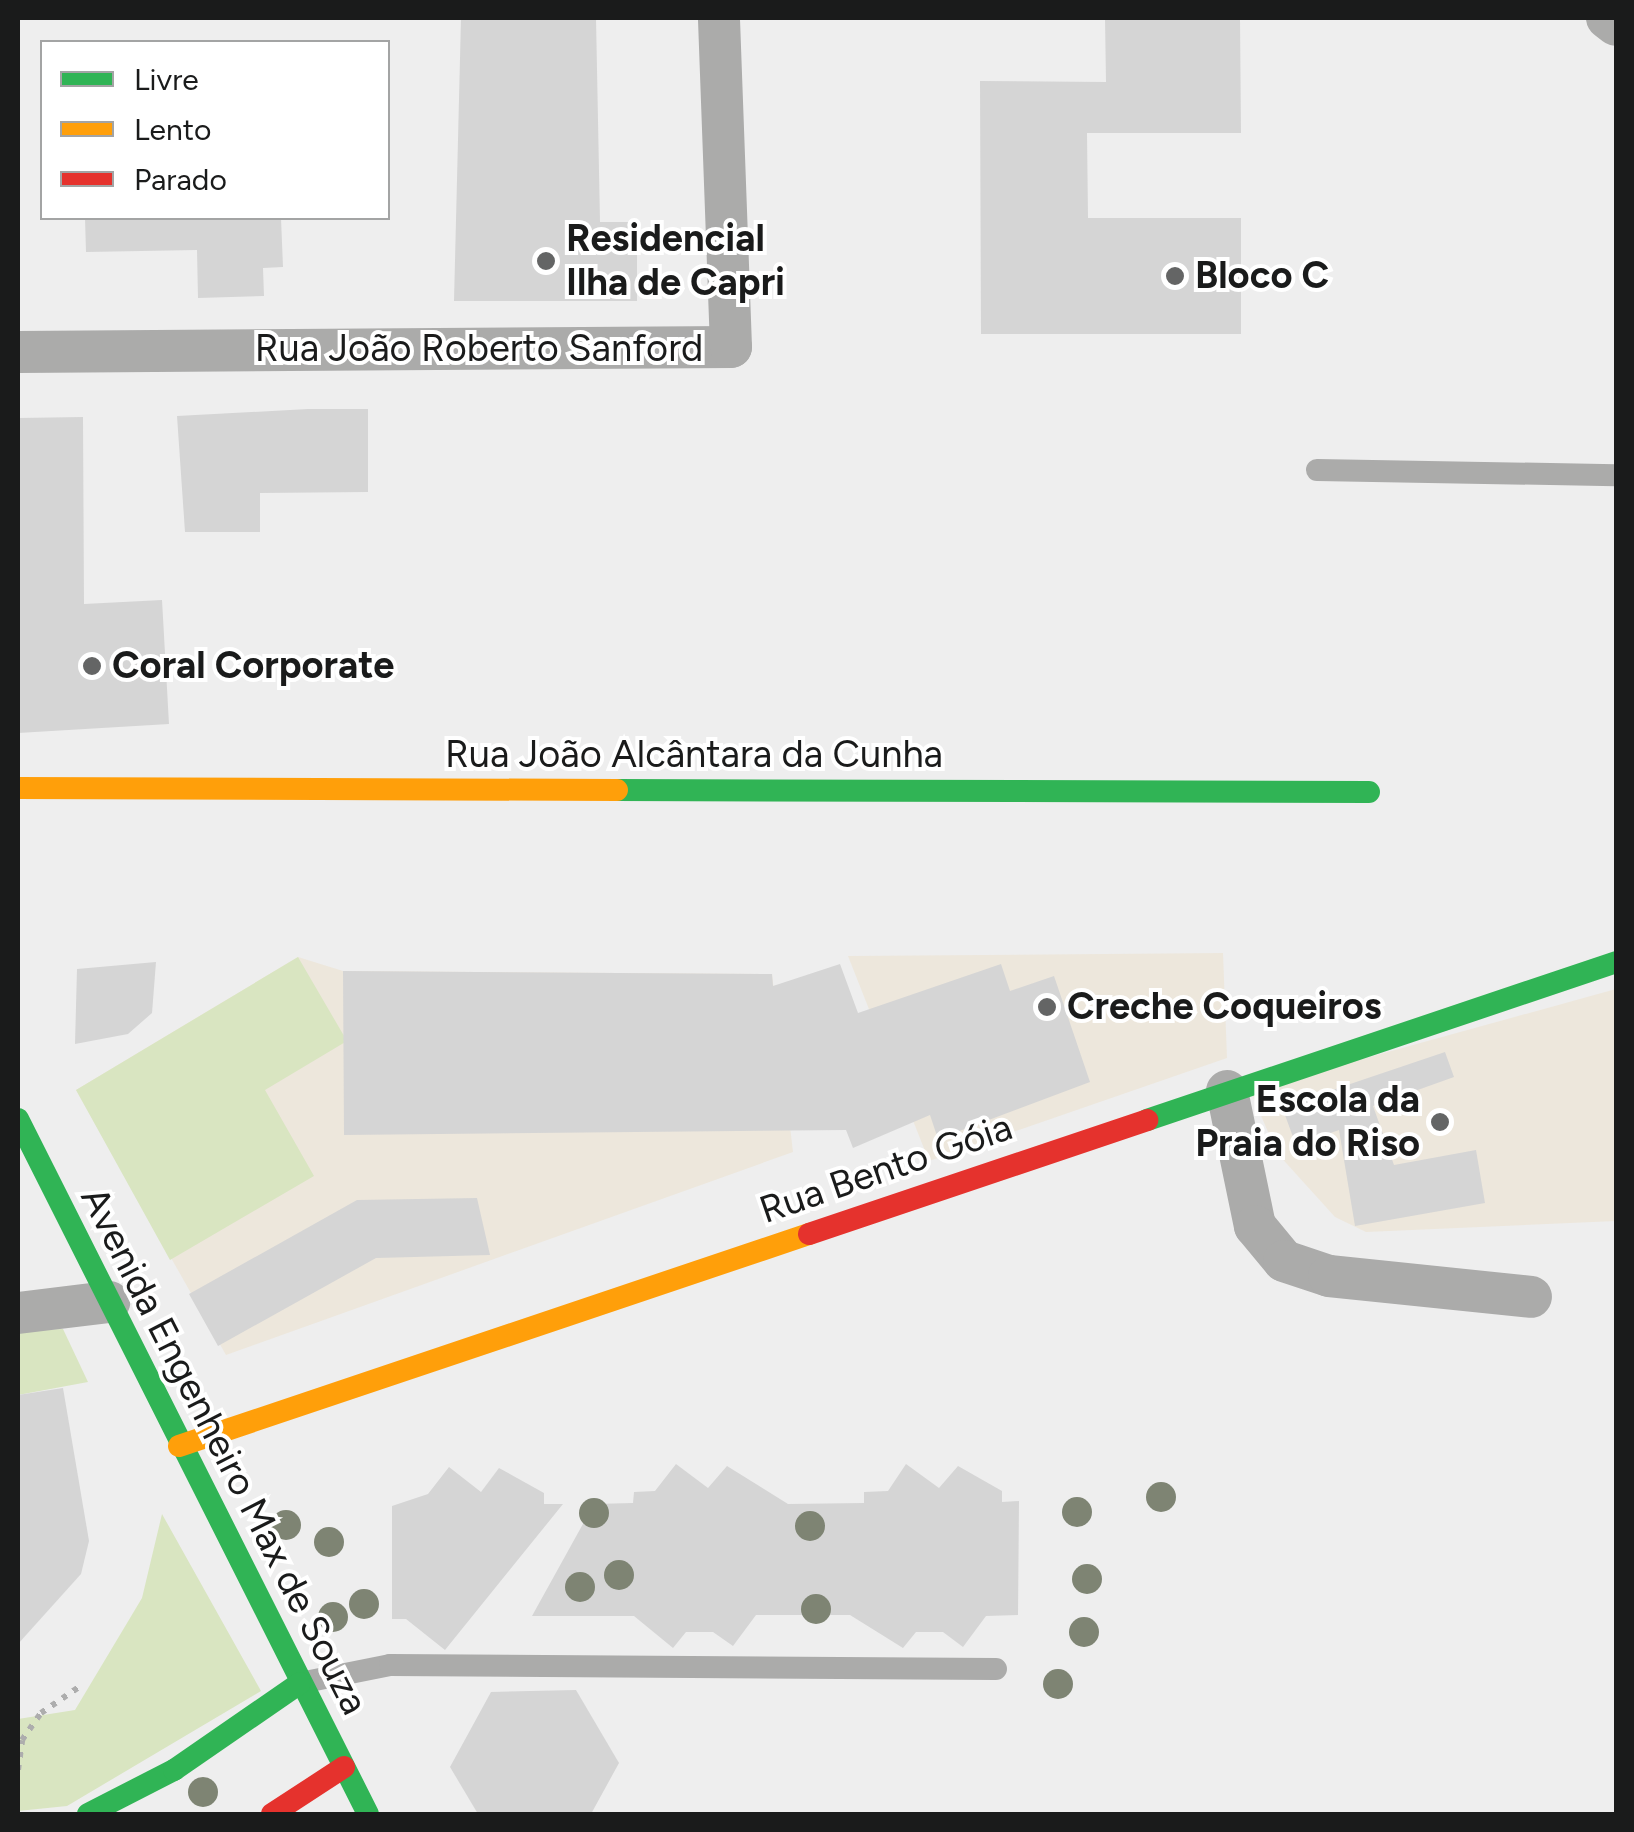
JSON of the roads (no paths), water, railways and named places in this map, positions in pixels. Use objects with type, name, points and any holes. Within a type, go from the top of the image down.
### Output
[{"type":"street","name":"Rua João Roberto Sanford","points":[[18,352],[731,347],[719,18]]},
{"type":"street","points":[[1608,18],[1616,25]]},
{"type":"street","name":"Rua João Alcântara da Cunha","points":[[18,788],[1370,792]]},
{"type":"street","name":"Rua Bento Góia","points":[[179,1446],[1616,962]]},
{"type":"street","points":[[1227,1090],[1255,1226],[1284,1260],[1329,1276],[1531,1297]]},
{"type":"street","name":"Avenida Engenheiro Max de Souza","points":[[18,1119],[179,1446],[368,1814]]},
{"type":"street","points":[[18,1313],[108,1302]]},
{"type":"street","points":[[88,1814],[300,1683]]},
{"type":"street","points":[[272,1814],[344,1767]]},
{"type":"lane","points":[[1317,470],[1616,475]]},
{"type":"lane","points":[[300,1683],[390,1665],[996,1669]]},
{"type":"place","name":"Residencial Ilha de Capri","points":[[546,261]]},
{"type":"place","name":"Bloco C","points":[[1175,276]]},
{"type":"place","name":"Coral Corporate","points":[[92,666]]},
{"type":"place","name":"Creche Coqueiros","points":[[1047,1007]]},
{"type":"place","name":"Escola da Praia do Riso","points":[[1440,1122]]}]
